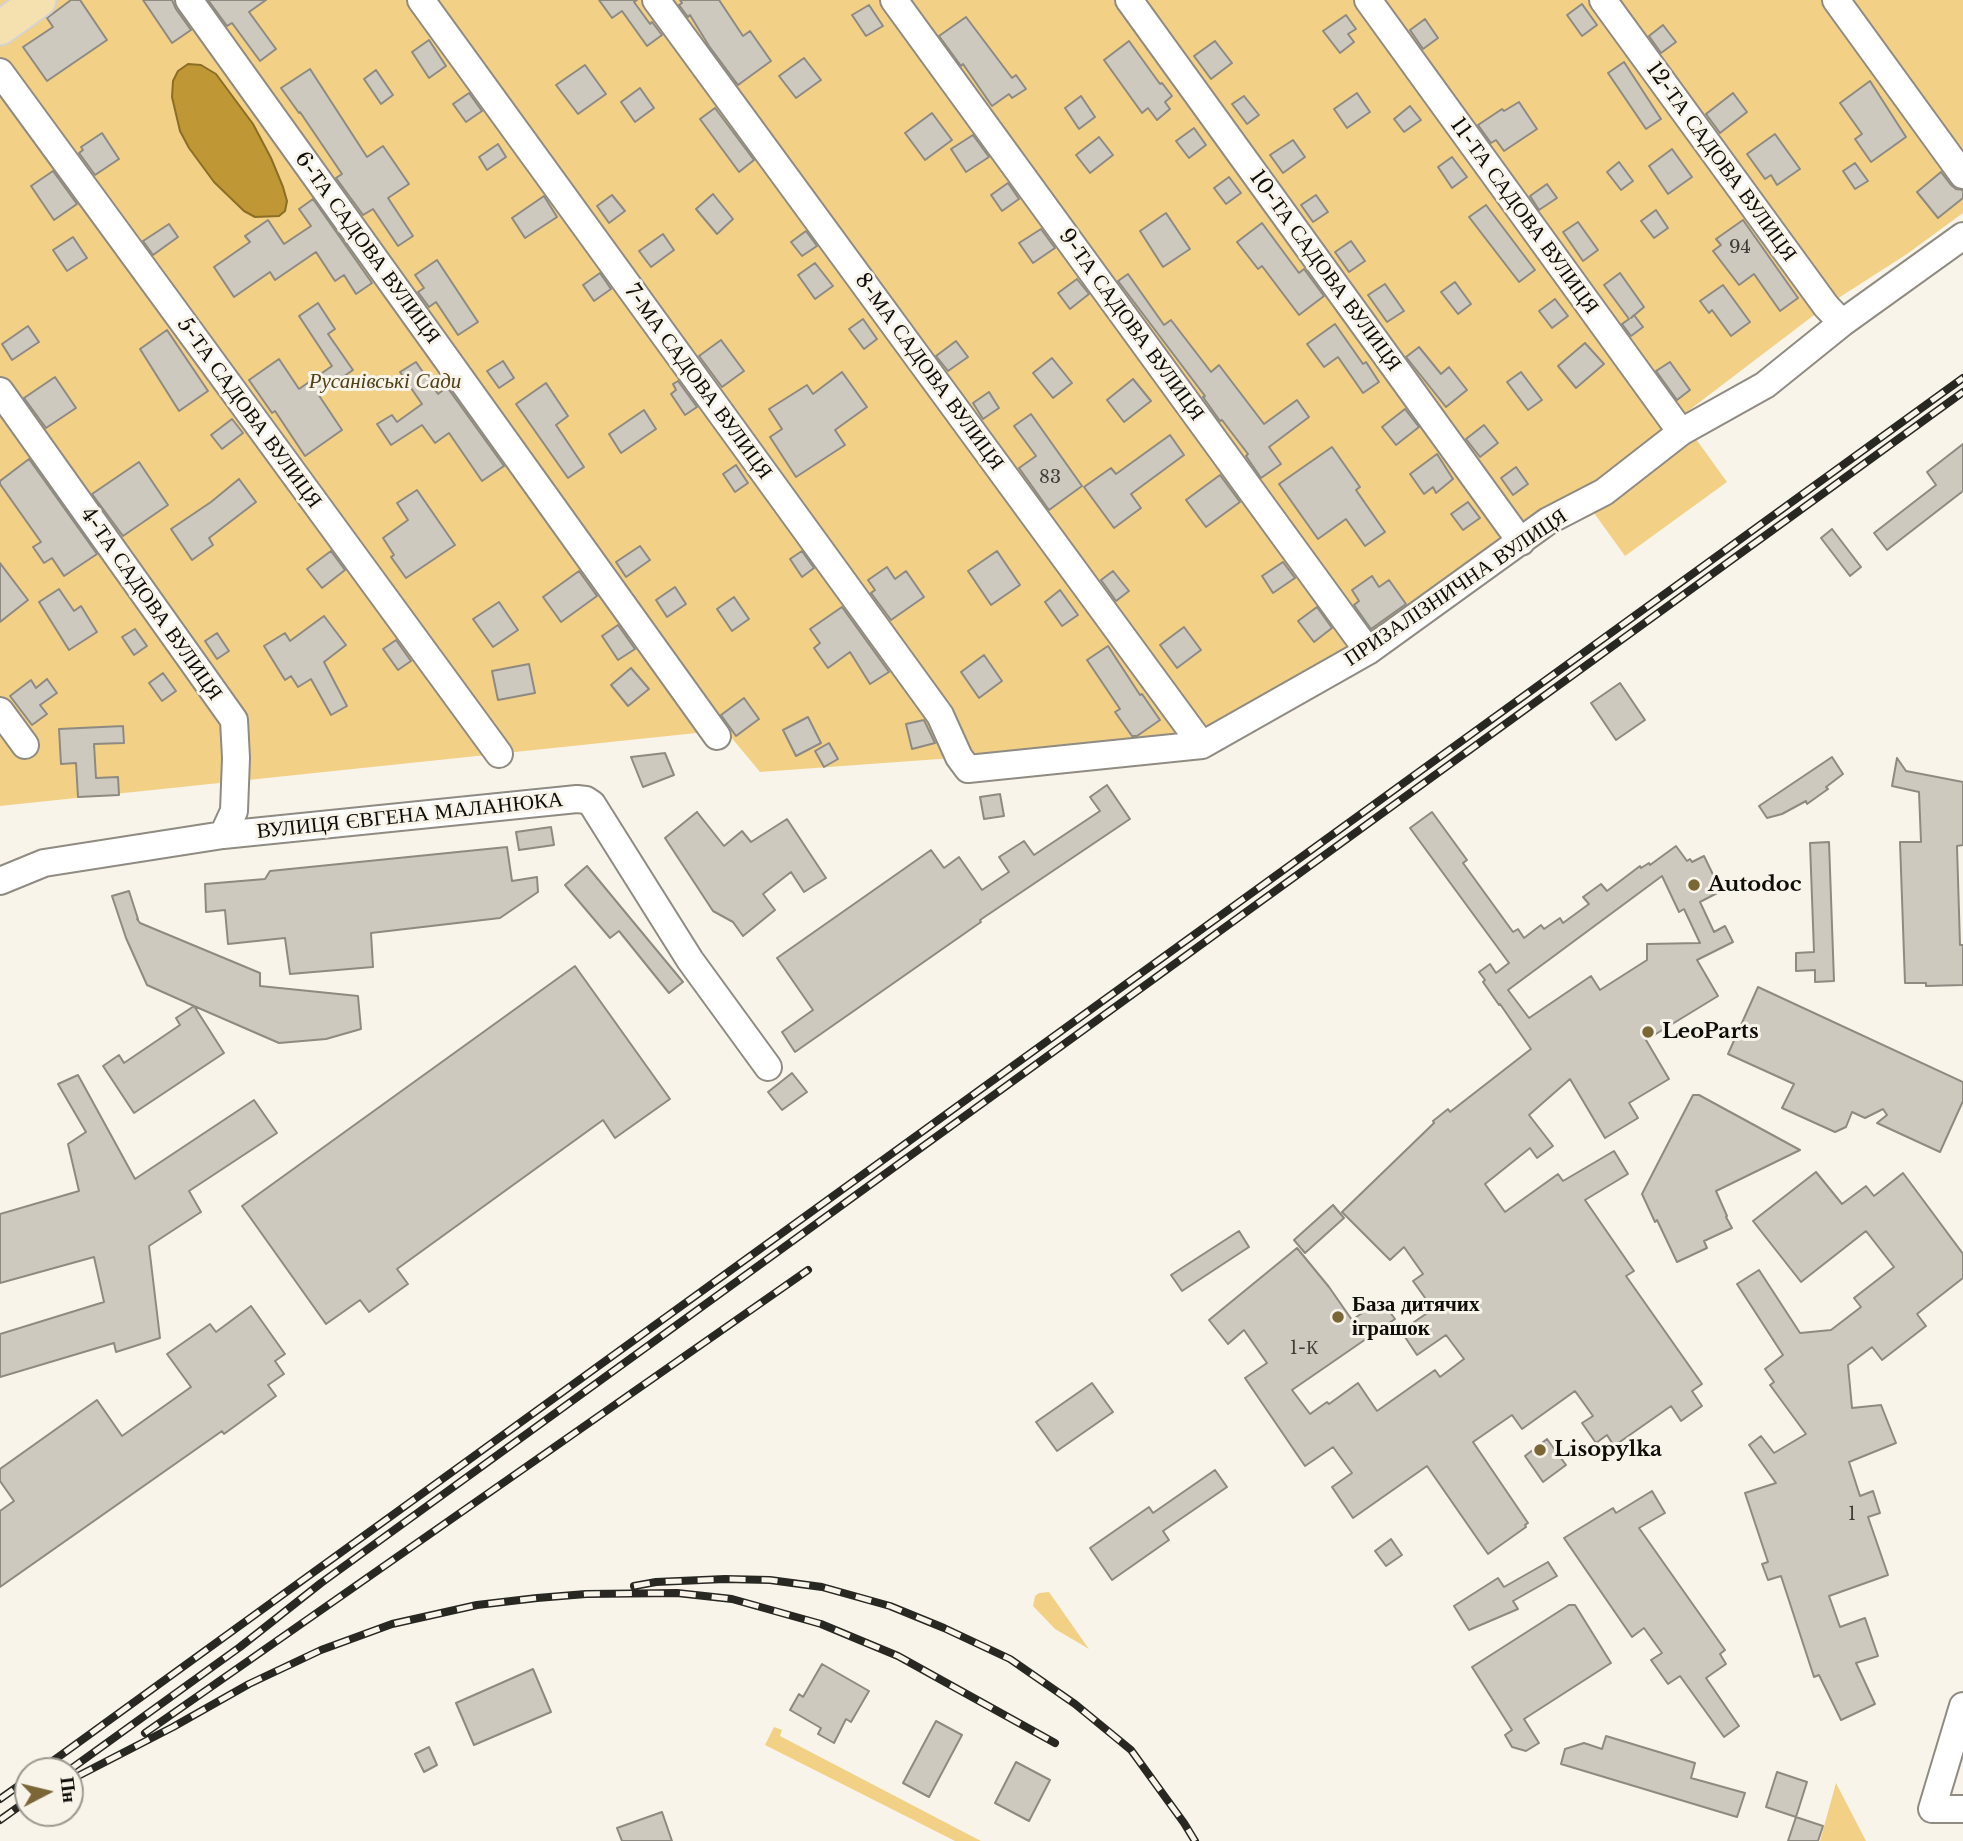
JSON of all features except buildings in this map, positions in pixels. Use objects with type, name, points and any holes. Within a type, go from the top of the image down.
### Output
[{"type":"main road","points":[[0,28],[39,0]]},
{"type":"street","name":"6-ТА САДОВА ВУЛИЦЯ","points":[[189,0],[717,736]]},
{"type":"street","name":"7-МА САДОВА ВУЛИЦЯ","points":[[421,0],[940,715],[959,757],[968,769]]},
{"type":"street","name":"8-МА САДОВА ВУЛИЦЯ","points":[[656,0],[1202,745]]},
{"type":"street","name":"9-ТА САДОВА ВУЛИЦЯ","points":[[894,0],[1368,651]]},
{"type":"street","name":"10-ТА САДОВА ВУЛИЦЯ","points":[[1129,0],[1521,542]]},
{"type":"street","name":"11-ТА САДОВА ВУЛИЦЯ","points":[[1368,0],[1681,432]]},
{"type":"street","name":"12-ТА САДОВА ВУЛИЦЯ","points":[[1603,0],[1818,295],[1842,323]]},
{"type":"street","points":[[1836,0],[1963,175]]},
{"type":"street","name":"5-ТА САДОВА ВУЛИЦЯ","points":[[0,72],[499,754]]},
{"type":"street","name":"ПРИЗАЛІЗНИЧНА ВУЛИЦЯ","points":[[968,769],[1202,745],[1368,651],[1548,521],[1604,492],[1681,432],[1765,385],[1842,323],[1963,236]]},
{"type":"street","name":"4-ТА САДОВА ВУЛИЦЯ","points":[[0,391],[234,720],[234,811],[223,835]]},
{"type":"street","points":[[0,711],[24,745]]},
{"type":"street","name":"ВУЛИЦЯ ЄВГЕНА МАЛАНЮКА","points":[[0,881],[44,863],[223,835],[586,800],[592,804],[690,960],[768,1067]]},
{"type":"street","points":[[1963,1706],[1932,1809],[1963,1809]]},
{"type":"green space","name":"Русанівські Сади","points":[[0,0],[1963,0],[1963,213],[1907,254],[1826,306],[1600,478],[1513,532],[1361,641],[1208,731],[1174,742],[760,772],[725,730],[0,806]]},
{"type":"green space","points":[[1696,439],[1727,482],[1625,556],[1594,513]]},
{"type":"green space","points":[[1049,1592],[1089,1649],[1055,1629],[1033,1606],[1035,1596]]},
{"type":"green space","points":[[774,1727],[782,1730],[780,1736],[981,1841],[955,1841],[765,1745]]},
{"type":"green space","points":[[1836,1783],[1866,1841],[1820,1841]]},
{"type":"shaded area","points":[[188,64],[201,65],[216,74],[253,124],[271,158],[287,201],[285,211],[279,216],[255,217],[244,211],[214,182],[189,148],[180,131],[172,97],[173,81],[178,71]]},
{"type":"railway","points":[[58,1757],[1963,378]]},
{"type":"railway","points":[[84,1759],[240,1647],[321,1583],[1963,392]]},
{"type":"railway","points":[[145,1733],[808,1270]]},
{"type":"railway","points":[[634,1586],[656,1582],[725,1579],[770,1580],[822,1587],[890,1606],[944,1628],[1010,1659],[1075,1704],[1131,1750],[1195,1841]]},
{"type":"railway","points":[[84,1773],[249,1684],[321,1650],[392,1624],[477,1605],[586,1594],[677,1593],[732,1599],[821,1624],[898,1656],[1055,1743]]},
{"type":"railway","points":[[0,1799],[14,1789]]},
{"type":"railway","points":[[0,1820],[14,1810]]},
{"type":"place","name":"Autodoc","points":[[1694,885]]},
{"type":"place","name":"LeoParts","points":[[1648,1032]]},
{"type":"place","name":"База дитячих іграшок","points":[[1338,1317]]},
{"type":"place","name":"Lisopylka","points":[[1540,1450]]}]
